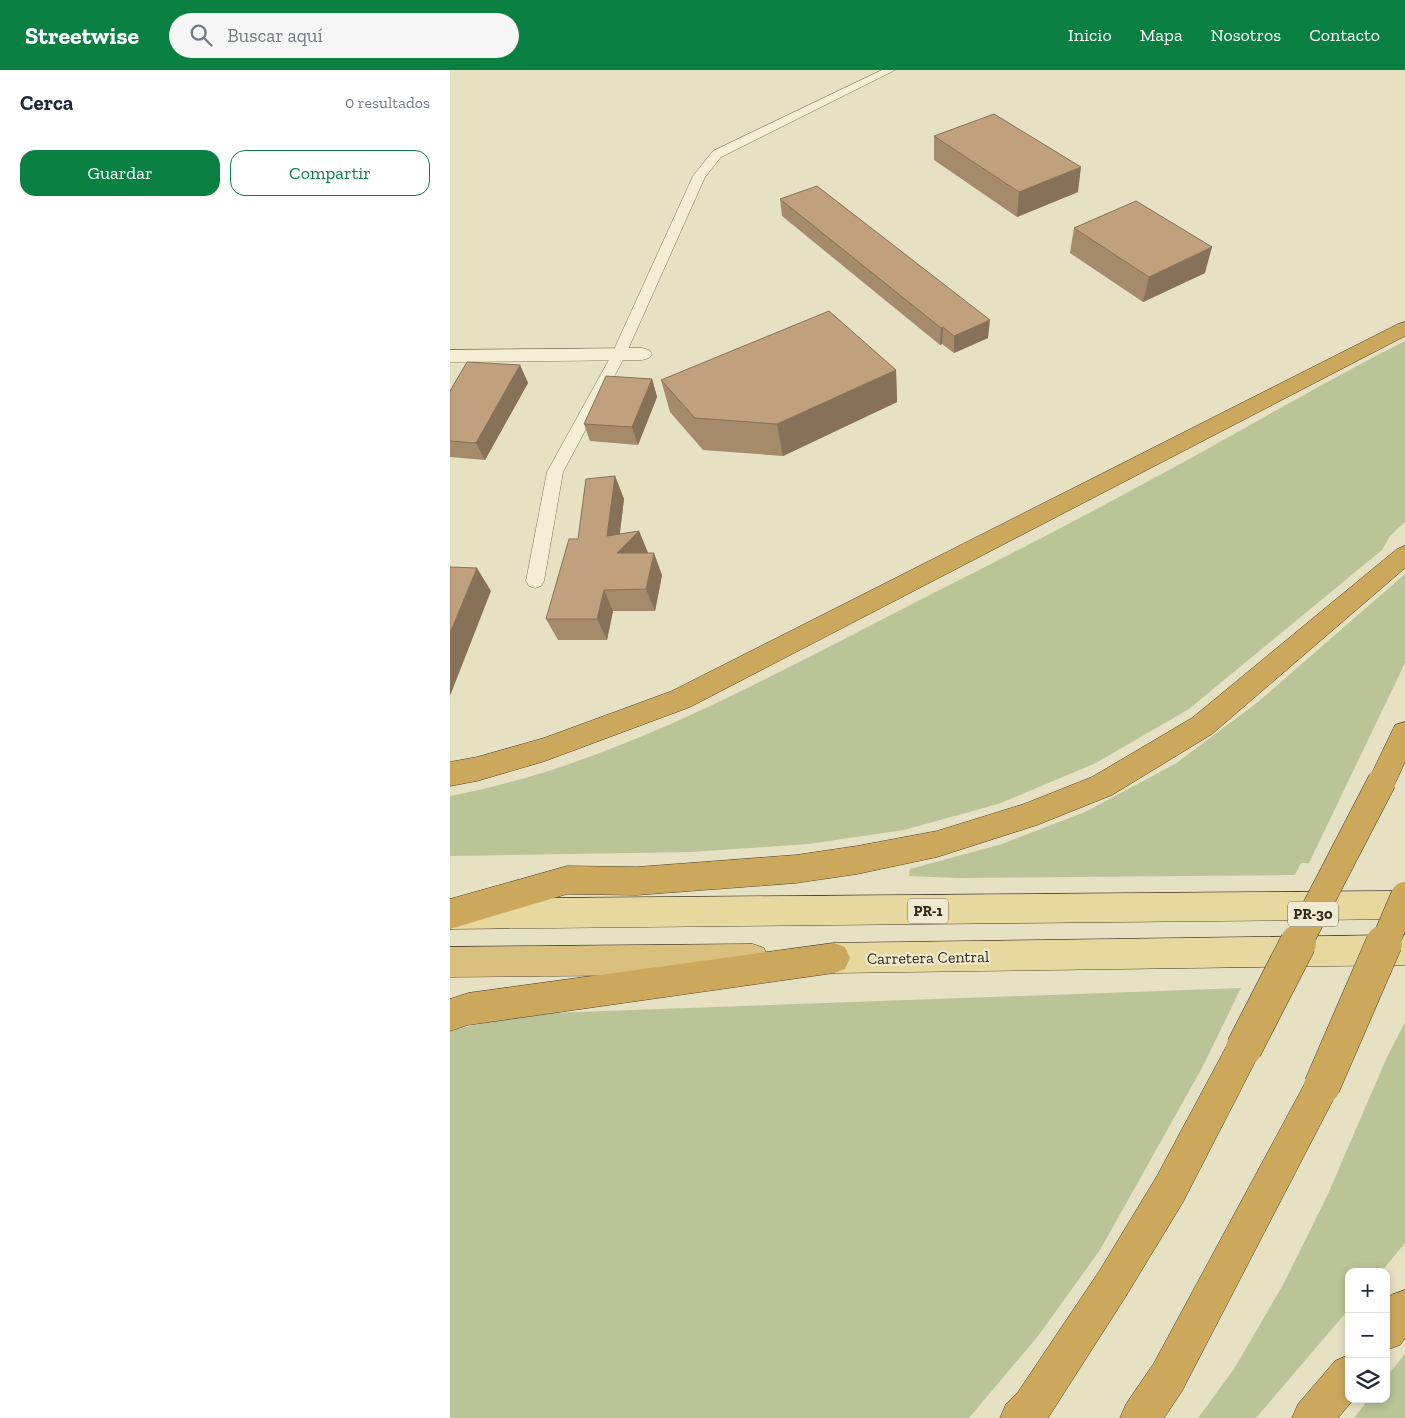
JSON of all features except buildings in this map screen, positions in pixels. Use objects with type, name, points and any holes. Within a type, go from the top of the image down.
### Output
[{"type":"highway","points":[[450,774],[477,769],[545,749],[681,699],[1405,328]]},
{"type":"highway","points":[[450,914],[567,880],[637,881],[796,869],[856,860],[937,844],[1027,816],[1102,786],[1202,726],[1405,555]]},
{"type":"highway","name":"PR-30","points":[[1020,1418],[1032,1406],[1097,1307],[1165,1197],[1244,1048],[1405,733]]},
{"type":"highway","points":[[1140,1418],[1168,1376],[1322,1086],[1405,896]]},
{"type":"highway","points":[[450,1015],[468,1009],[834,958]]},
{"type":"highway","name":"Carretera Central","points":[[450,962],[834,958]]},
{"type":"highway","points":[[1390,1326],[1405,1309]]},
{"type":"highway","points":[[1312,1418],[1345,1380]]},
{"type":"main road","name":"PR-1","points":[[450,914],[1405,905]]},
{"type":"main road","name":"Carretera Central","points":[[834,958],[1405,950]]},
{"type":"street","points":[[450,356],[618,356],[642,354]]},
{"type":"lane","points":[[535,581],[555,472],[618,356],[699,176],[717,154],[890,70]]},
{"type":"green space","points":[[1405,341],[1405,522],[1390,536],[1382,550],[1189,709],[1094,764],[998,804],[904,830],[808,844],[691,852],[450,856],[450,796],[556,769],[658,730],[707,707],[806,659],[1071,522]]},
{"type":"green space","points":[[1405,574],[1405,663],[1309,863],[1301,863],[1295,875],[958,878],[909,876],[910,869],[1002,844],[1085,812],[1175,764],[1258,702]]},
{"type":"green space","points":[[1241,988],[1202,1068],[1100,1250],[1038,1336],[969,1418],[450,1418],[450,1031],[521,1014]]},
{"type":"green space","points":[[1405,1022],[1405,1243],[1384,1268],[1345,1268],[1345,1314],[1256,1418],[1198,1418],[1234,1369],[1284,1283],[1328,1194],[1387,1057]]},
{"type":"green space","points":[[1405,1354],[1405,1418],[1354,1418],[1366,1403],[1390,1403],[1390,1372]]}]
